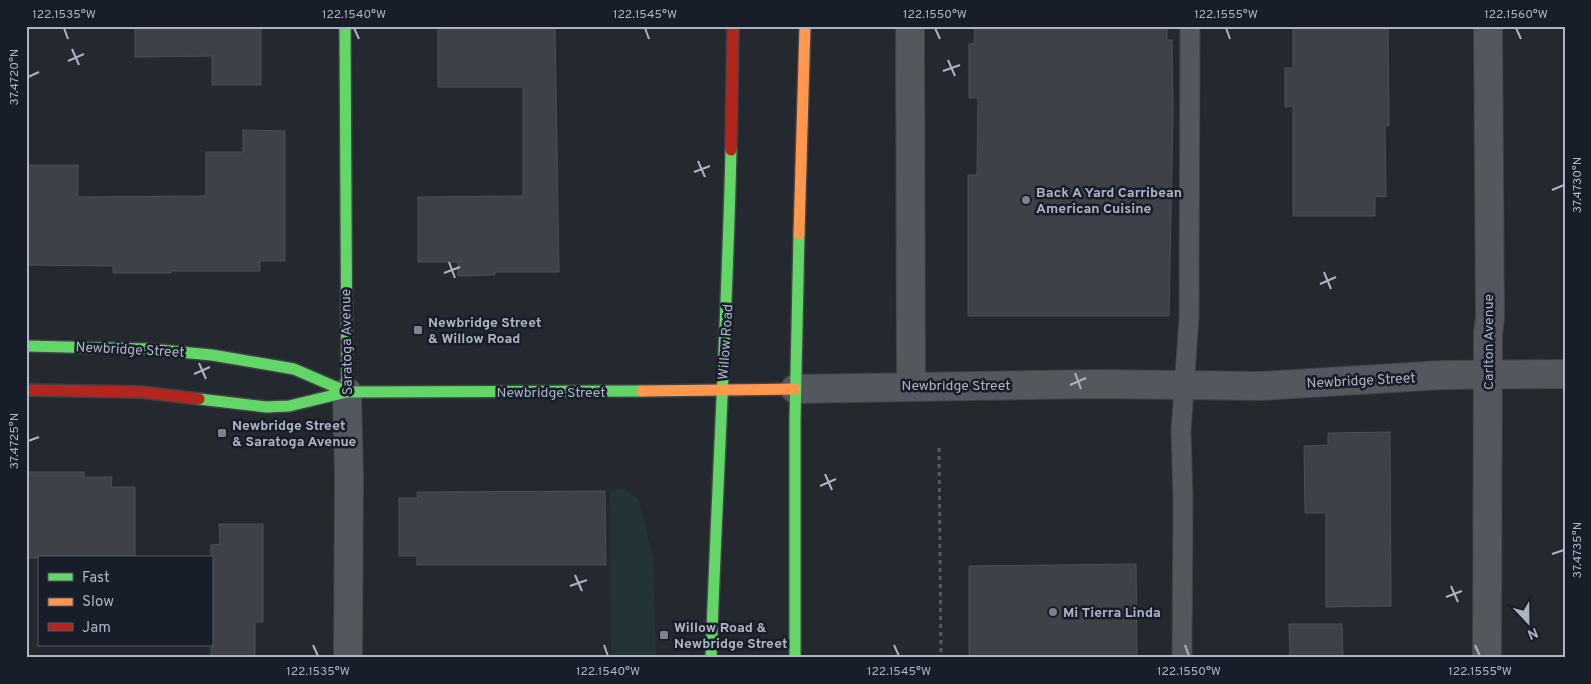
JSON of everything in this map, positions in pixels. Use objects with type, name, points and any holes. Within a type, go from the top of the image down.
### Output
[{"type":"main road","name":"Saratoga Avenue","points":[[345,26],[347,392]]},
{"type":"main road","name":"Willow Road","points":[[711,658],[721,390],[728,291],[733,26]]},
{"type":"main road","points":[[795,658],[793,488],[805,26]]},
{"type":"main road","name":"Newbridge Street","points":[[26,346],[148,349],[212,355],[294,368],[347,392]]},
{"type":"main road","name":"Newbridge Street","points":[[26,390],[140,392],[266,408],[289,406],[347,392],[795,388]]},
{"type":"street","points":[[910,26],[911,386]]},
{"type":"street","name":"Carlton Avenue","points":[[1487,658],[1488,373],[1490,318],[1488,26]]},
{"type":"street","name":"Newbridge Street","points":[[795,388],[911,386],[1262,386],[1488,373],[1565,374]]},
{"type":"street","name":"Saratoga Avenue","points":[[347,392],[349,475],[348,658]]},
{"type":"lane","points":[[1182,658],[1183,500],[1181,432],[1189,318],[1190,26]]},
{"type":"path","points":[[939,448],[941,658]]},
{"type":"shaded area","points":[[625,489],[638,499],[653,557],[656,658],[611,658],[610,490]]},
{"type":"building","points":[[135,26],[261,28],[261,85],[212,85],[212,56],[135,57]]},
{"type":"building","points":[[438,26],[555,26],[559,272],[495,272],[495,275],[458,276],[458,262],[418,262],[418,197],[523,196],[523,87],[438,87]]},
{"type":"building","points":[[975,26],[1167,26],[1167,40],[1172,40],[1173,112],[1169,316],[968,316],[968,175],[977,175],[978,98],[969,98],[969,44],[974,43]]},
{"type":"building","points":[[1293,26],[1388,26],[1389,126],[1385,126],[1386,197],[1375,196],[1375,216],[1293,216],[1293,106],[1285,107],[1285,68],[1293,68]]},
{"type":"building","points":[[243,130],[285,131],[285,261],[260,261],[260,271],[171,271],[171,273],[113,273],[113,266],[26,265],[26,165],[78,165],[78,197],[206,196],[206,152],[243,152]]},
{"type":"building","points":[[1390,432],[1391,606],[1326,607],[1326,513],[1305,513],[1304,446],[1328,445],[1328,433]]},
{"type":"building","points":[[26,472],[84,472],[84,477],[112,477],[111,487],[135,487],[135,556],[38,556],[38,558],[26,558]]},
{"type":"building","points":[[605,491],[606,565],[417,565],[417,556],[399,556],[399,498],[418,498],[417,492]]},
{"type":"building","points":[[219,524],[263,524],[263,622],[255,622],[255,658],[211,658],[211,545],[220,544]]},
{"type":"building","name":"Mi Tierra Linda","points":[[1136,564],[1137,658],[969,658],[969,566]]},
{"type":"building","points":[[1289,624],[1342,624],[1343,658],[1290,658]]},
{"type":"traffic: fast","points":[[345,26],[347,392]]},
{"type":"traffic: fast","points":[[711,658],[731,150]]},
{"type":"traffic: fast","points":[[795,658],[795,421],[799,234]]},
{"type":"traffic: fast","points":[[26,346],[148,349],[212,355],[294,369],[347,392]]},
{"type":"traffic: fast","points":[[199,399],[266,407],[289,406],[347,392],[642,391]]},
{"type":"traffic: slow","points":[[799,234],[805,26]]},
{"type":"traffic: slow","points":[[642,391],[795,389]]},
{"type":"traffic: jam","points":[[731,150],[733,26]]},
{"type":"traffic: jam","points":[[26,390],[141,392],[199,399]]},
{"type":"place","name":"Back A Yard Carribean American Cuisine","points":[[1026,200]]},
{"type":"place","name":"Newbridge Street & Willow Road","points":[[418,330]]},
{"type":"place","name":"Newbridge Street & Saratoga Avenue","points":[[222,433]]},
{"type":"place","name":"Mi Tierra Linda","points":[[1053,612]]},
{"type":"place","name":"Willow Road & Newbridge Street","points":[[664,635]]}]
